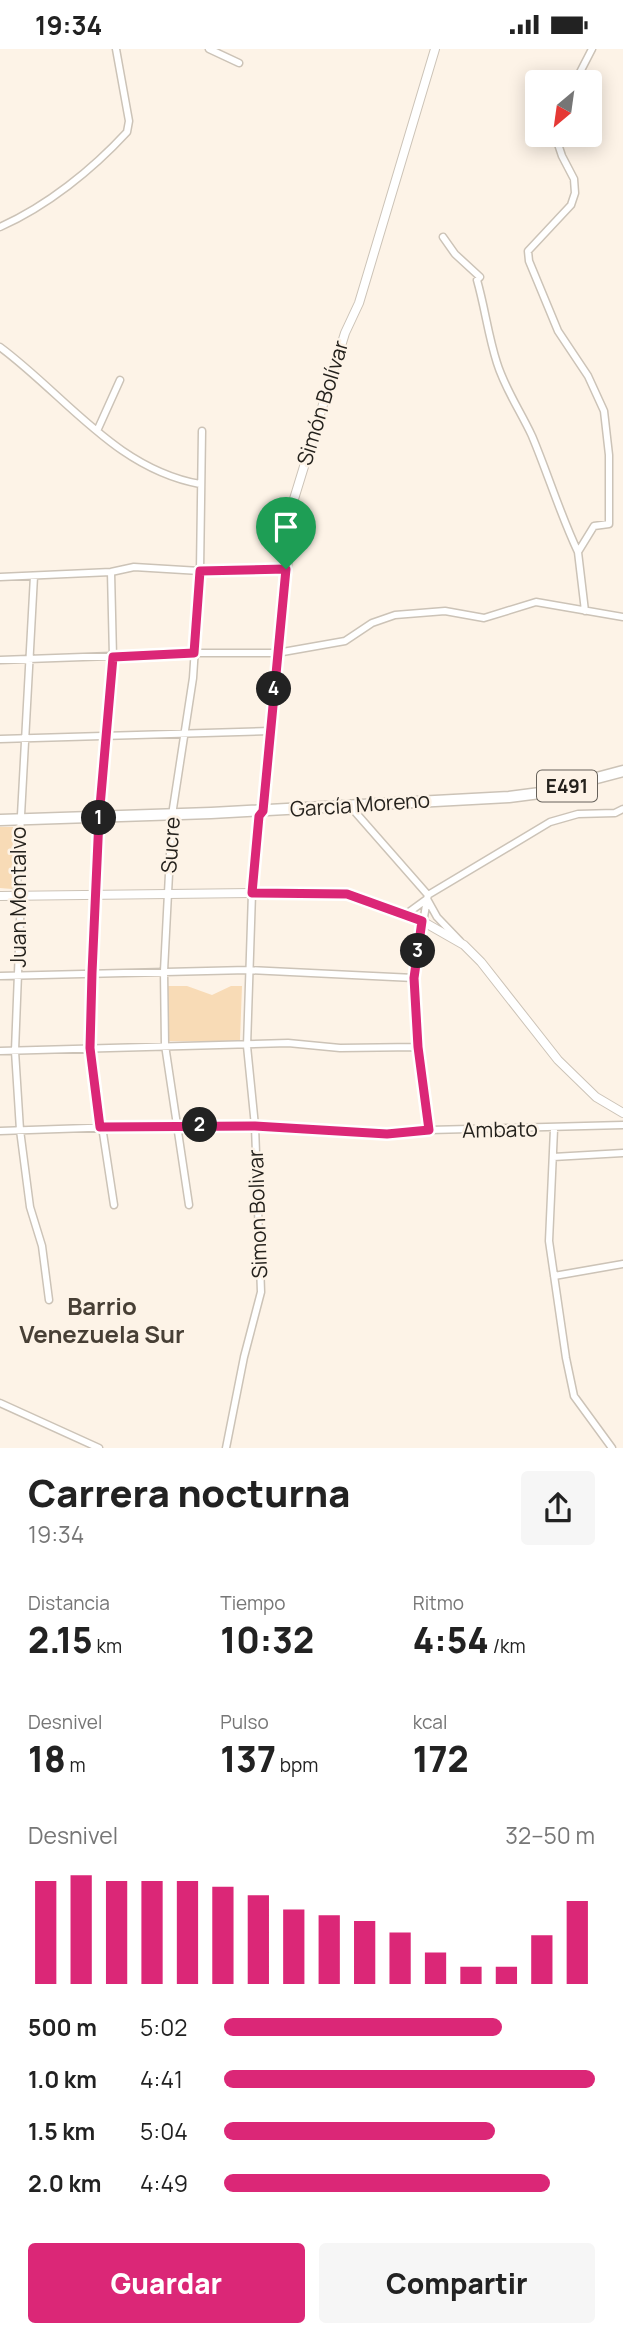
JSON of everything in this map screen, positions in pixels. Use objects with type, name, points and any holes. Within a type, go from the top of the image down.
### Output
[{"type":"highway","name":"García Moreno","points":[[0,820],[263,811],[509,797],[540,793],[623,771]]},
{"type":"street","points":[[0,227],[53,197],[127,132],[129,121],[116,49]]},
{"type":"street","points":[[209,49],[239,63]]},
{"type":"street","name":"Simón Bolívar","points":[[263,811],[294,499],[345,333],[359,303],[435,49]]},
{"type":"street","points":[[581,70],[592,49]]},
{"type":"street","points":[[559,147],[574,179],[575,193],[571,205],[528,251],[529,261],[558,331],[588,376],[604,411],[610,455],[609,524],[594,526],[578,552]]},
{"type":"street","points":[[443,237],[455,254],[480,277],[477,279],[488,316],[488,333],[498,367],[532,436],[578,552],[585,611]]},
{"type":"street","points":[[0,347],[97,431],[154,472],[173,480],[200,484]]},
{"type":"street","points":[[97,431],[120,380]]},
{"type":"street","name":"Sucre","points":[[189,1205],[165,1045],[164,971],[172,814],[187,733],[200,571],[202,431]]},
{"type":"street","points":[[0,577],[158,567],[200,571],[286,569]]},
{"type":"street","points":[[111,572],[113,657],[94,895],[90,1048],[114,1205]]},
{"type":"street","name":"Juan Montalvo","points":[[34,576],[19,819],[17,888],[21,896],[15,1051],[20,1130],[30,1207],[42,1246],[49,1300]]},
{"type":"street","points":[[0,660],[277,653],[345,641],[372,623],[395,615],[445,611],[484,618],[536,602],[623,617]]},
{"type":"street","points":[[0,739],[270,731]]},
{"type":"street","points":[[349,805],[427,897],[437,917],[481,962],[558,1060],[596,1097],[623,1113]]},
{"type":"street","points":[[405,915],[427,897],[550,823],[578,814],[615,813],[623,809]]},
{"type":"street","name":"Simon Bolivar","points":[[226,1448],[244,1357],[261,1292],[255,1126],[247,1046],[252,893],[259,816],[263,811]]},
{"type":"street","points":[[0,896],[347,894],[422,921],[464,945]]},
{"type":"street","points":[[427,897],[414,978],[418,1047],[429,1130]]},
{"type":"street","points":[[0,976],[248,970],[414,978]]},
{"type":"street","points":[[0,1051],[288,1043],[340,1048],[418,1047]]},
{"type":"street","name":"Ambato","points":[[0,1131],[176,1125],[255,1126],[387,1134],[429,1130],[554,1129],[623,1125]]},
{"type":"street","points":[[554,1129],[549,1241],[574,1396],[612,1448]]},
{"type":"street","points":[[553,1157],[623,1153]]},
{"type":"street","points":[[554,1276],[623,1264]]},
{"type":"street","points":[[0,1403],[99,1448]]},
{"type":"shaded area","points":[[0,827],[13,827],[12,889],[0,888]]},
{"type":"shaded area","points":[[167,986],[187,986],[212,995],[231,986],[242,986],[240,1040],[168,1041]]},
{"type":"district","name":"Barrio Venezuela Sur","points":[[102,1321]]},
{"type":"route","points":[[286,569],[263,811],[259,816],[252,893],[347,894],[422,921],[414,978],[418,1047],[429,1130],[387,1134],[255,1126],[100,1127],[90,1048],[94,895],[113,657],[194,653],[200,571],[286,569]]}]
